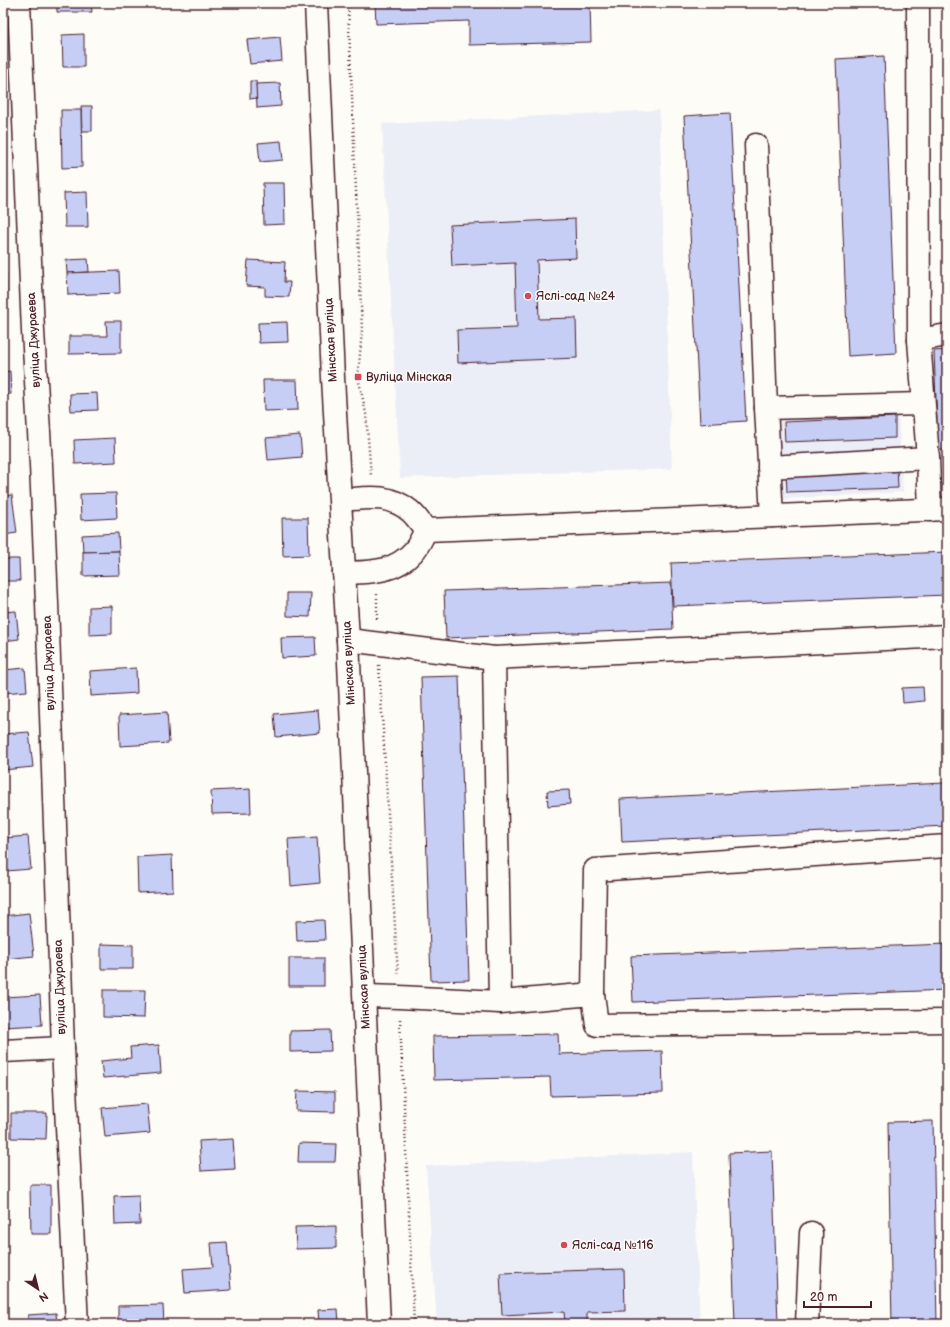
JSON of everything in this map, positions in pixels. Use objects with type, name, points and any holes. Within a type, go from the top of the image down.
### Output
[{"type":"street","name":"вуліца Джураева","points":[[19,3],[33,331],[41,457],[47,596],[62,1048],[77,1324]]},
{"type":"street","name":"Мінская вуліца","points":[[316,3],[333,378],[341,500],[365,996],[378,1324]]},
{"type":"street","points":[[426,530],[939,510],[928,458],[919,340],[918,3]]},
{"type":"street","points":[[756,145],[766,408],[772,516]]},
{"type":"street","points":[[919,340],[947,334]]},
{"type":"street","points":[[766,408],[923,404]]},
{"type":"street","points":[[769,467],[928,458]]},
{"type":"street","points":[[341,500],[373,498],[393,500],[411,511],[426,530]]},
{"type":"street","points":[[344,573],[376,572],[395,566],[414,552],[426,530]]},
{"type":"street","points":[[348,640],[494,658],[947,636]]},
{"type":"street","points":[[494,658],[500,1002]]},
{"type":"street","points":[[947,846],[595,870],[593,994],[597,1025],[947,1021]]},
{"type":"street","points":[[365,996],[500,1002],[593,994]]},
{"type":"street","points":[[3,1051],[62,1048]]},
{"type":"street","points":[[807,1324],[811,1233]]},
{"type":"shaded area","name":"Яслі-сад №24","points":[[659,110],[672,469],[400,478],[382,124]]},
{"type":"shaded area","points":[[898,412],[903,492],[782,499],[777,419]]},
{"type":"shaded area","name":"Яслі-сад №116","points":[[693,1152],[700,1324],[437,1324],[426,1166]]},
{"type":"building","points":[[57,3],[91,3],[92,12],[57,12]]},
{"type":"building","points":[[375,3],[497,3],[497,6],[590,4],[591,42],[469,45],[469,21],[376,24]]},
{"type":"building","points":[[84,34],[84,67],[63,67],[62,35]]},
{"type":"building","points":[[280,37],[282,61],[250,64],[247,40]]},
{"type":"building","points":[[884,56],[896,353],[848,356],[836,59]]},
{"type":"building","points":[[250,81],[256,81],[257,98],[250,99]]},
{"type":"building","points":[[280,83],[281,106],[257,108],[256,84]]},
{"type":"building","points":[[81,106],[92,106],[92,131],[82,131]]},
{"type":"building","points":[[61,110],[81,110],[82,167],[62,168]]},
{"type":"building","points":[[730,113],[746,421],[700,424],[684,116]]},
{"type":"building","points":[[281,141],[283,160],[260,162],[258,143]]},
{"type":"building","points":[[263,183],[284,183],[285,224],[264,225]]},
{"type":"building","points":[[87,192],[88,227],[65,227],[64,193]]},
{"type":"building","points":[[575,219],[576,258],[537,260],[539,319],[576,318],[577,358],[458,363],[457,330],[517,328],[515,263],[452,266],[450,225]]},
{"type":"building","points":[[88,259],[89,272],[67,273],[66,260]]},
{"type":"building","points":[[248,260],[285,262],[284,282],[290,282],[289,297],[265,296],[265,287],[246,286]]},
{"type":"building","points":[[119,271],[120,293],[68,295],[67,273]]},
{"type":"building","points":[[3,273],[6,273],[7,303],[3,303]]},
{"type":"building","points":[[106,321],[121,321],[121,353],[69,354],[69,336],[107,336]]},
{"type":"building","points":[[287,322],[288,342],[259,343],[258,323]]},
{"type":"building","points":[[947,350],[947,450],[938,450],[934,351]]},
{"type":"building","points":[[10,371],[11,394],[3,395],[3,372]]},
{"type":"building","points":[[263,380],[297,380],[298,410],[264,411]]},
{"type":"building","points":[[97,393],[98,410],[71,411],[70,394]]},
{"type":"building","points":[[895,417],[895,438],[785,442],[784,422]]},
{"type":"building","points":[[300,435],[302,457],[268,460],[266,438]]},
{"type":"building","points":[[115,438],[116,462],[75,464],[74,440]]},
{"type":"building","points":[[897,467],[898,488],[787,492],[786,471]]},
{"type":"building","points":[[116,493],[117,518],[81,520],[80,494]]},
{"type":"building","points":[[12,495],[17,533],[3,535],[3,496]]},
{"type":"building","points":[[282,518],[308,518],[309,555],[283,556]]},
{"type":"building","points":[[118,533],[119,551],[83,552],[82,535]]},
{"type":"building","points":[[119,551],[120,575],[83,576],[83,552]]},
{"type":"building","points":[[947,552],[947,595],[673,606],[671,563]]},
{"type":"building","points":[[3,559],[19,559],[20,581],[3,581]]},
{"type":"building","points":[[671,583],[673,629],[446,638],[444,591]]},
{"type":"building","points":[[287,593],[311,593],[310,617],[287,616]]},
{"type":"building","points":[[112,606],[112,634],[89,635],[89,607]]},
{"type":"building","points":[[16,611],[19,639],[3,641],[3,612]]},
{"type":"building","points":[[315,637],[316,656],[282,658],[281,638]]},
{"type":"building","points":[[25,668],[27,691],[3,693],[3,670]]},
{"type":"building","points":[[136,668],[137,693],[91,696],[90,671]]},
{"type":"building","points":[[459,676],[469,980],[431,981],[421,677]]},
{"type":"building","points":[[923,687],[924,701],[903,703],[902,688]]},
{"type":"building","points":[[318,710],[320,733],[276,737],[274,714]]},
{"type":"building","points":[[167,712],[169,743],[120,746],[119,715]]},
{"type":"building","points":[[29,732],[33,767],[3,770],[3,734]]},
{"type":"building","points":[[944,783],[946,826],[622,842],[620,799]]},
{"type":"building","points":[[250,789],[251,813],[212,814],[211,791]]},
{"type":"building","points":[[569,790],[570,804],[548,806],[547,791]]},
{"type":"building","points":[[28,836],[31,869],[6,871],[4,838]]},
{"type":"building","points":[[317,837],[320,883],[291,886],[288,839]]},
{"type":"building","points":[[172,855],[173,891],[138,893],[137,857]]},
{"type":"building","points":[[29,913],[34,956],[5,959],[3,916]]},
{"type":"building","points":[[324,920],[325,940],[297,941],[296,921]]},
{"type":"building","points":[[101,944],[133,945],[133,969],[101,969]]},
{"type":"building","points":[[947,944],[947,990],[633,1002],[631,956]]},
{"type":"building","points":[[289,958],[324,958],[324,986],[289,986]]},
{"type":"building","points":[[103,990],[145,990],[144,1018],[103,1017]]},
{"type":"building","points":[[40,995],[42,1025],[3,1027],[3,997]]},
{"type":"building","points":[[330,1030],[331,1051],[290,1052],[290,1031]]},
{"type":"building","points":[[558,1034],[559,1054],[662,1051],[663,1093],[551,1096],[550,1077],[434,1080],[433,1036]]},
{"type":"building","points":[[159,1045],[161,1073],[103,1078],[101,1061],[131,1058],[130,1047]]},
{"type":"building","points":[[297,1091],[335,1092],[335,1112],[296,1111]]},
{"type":"building","points":[[147,1104],[150,1133],[105,1137],[102,1108]]},
{"type":"building","points":[[11,1113],[47,1113],[46,1139],[11,1138]]},
{"type":"building","points":[[933,1121],[937,1324],[892,1324],[888,1122]]},
{"type":"building","points":[[233,1139],[235,1169],[201,1171],[199,1141]]},
{"type":"building","points":[[299,1143],[336,1144],[335,1162],[298,1162]]},
{"type":"building","points":[[772,1151],[778,1324],[735,1324],[729,1153]]},
{"type":"building","points":[[30,1185],[51,1185],[51,1234],[31,1234]]},
{"type":"building","points":[[139,1195],[140,1224],[115,1225],[114,1196]]},
{"type":"building","points":[[336,1226],[336,1248],[296,1249],[295,1227]]},
{"type":"building","points":[[227,1242],[231,1290],[185,1293],[183,1269],[213,1267],[211,1243]]},
{"type":"building","points":[[624,1269],[625,1311],[587,1312],[587,1324],[565,1324],[564,1312],[502,1315],[500,1273]]},
{"type":"building","points":[[163,1305],[164,1324],[118,1324],[118,1306]]},
{"type":"building","points":[[338,1309],[339,1324],[319,1324],[318,1310]]},
{"type":"building","points":[[56,1313],[57,1324],[29,1324],[28,1315]]},
{"type":"place","name":"Яслі-сад №24","points":[[528,296]]},
{"type":"place","name":"Вуліца Мінская","points":[[358,377]]},
{"type":"place","name":"Яслі-сад №116","points":[[564,1245]]}]
